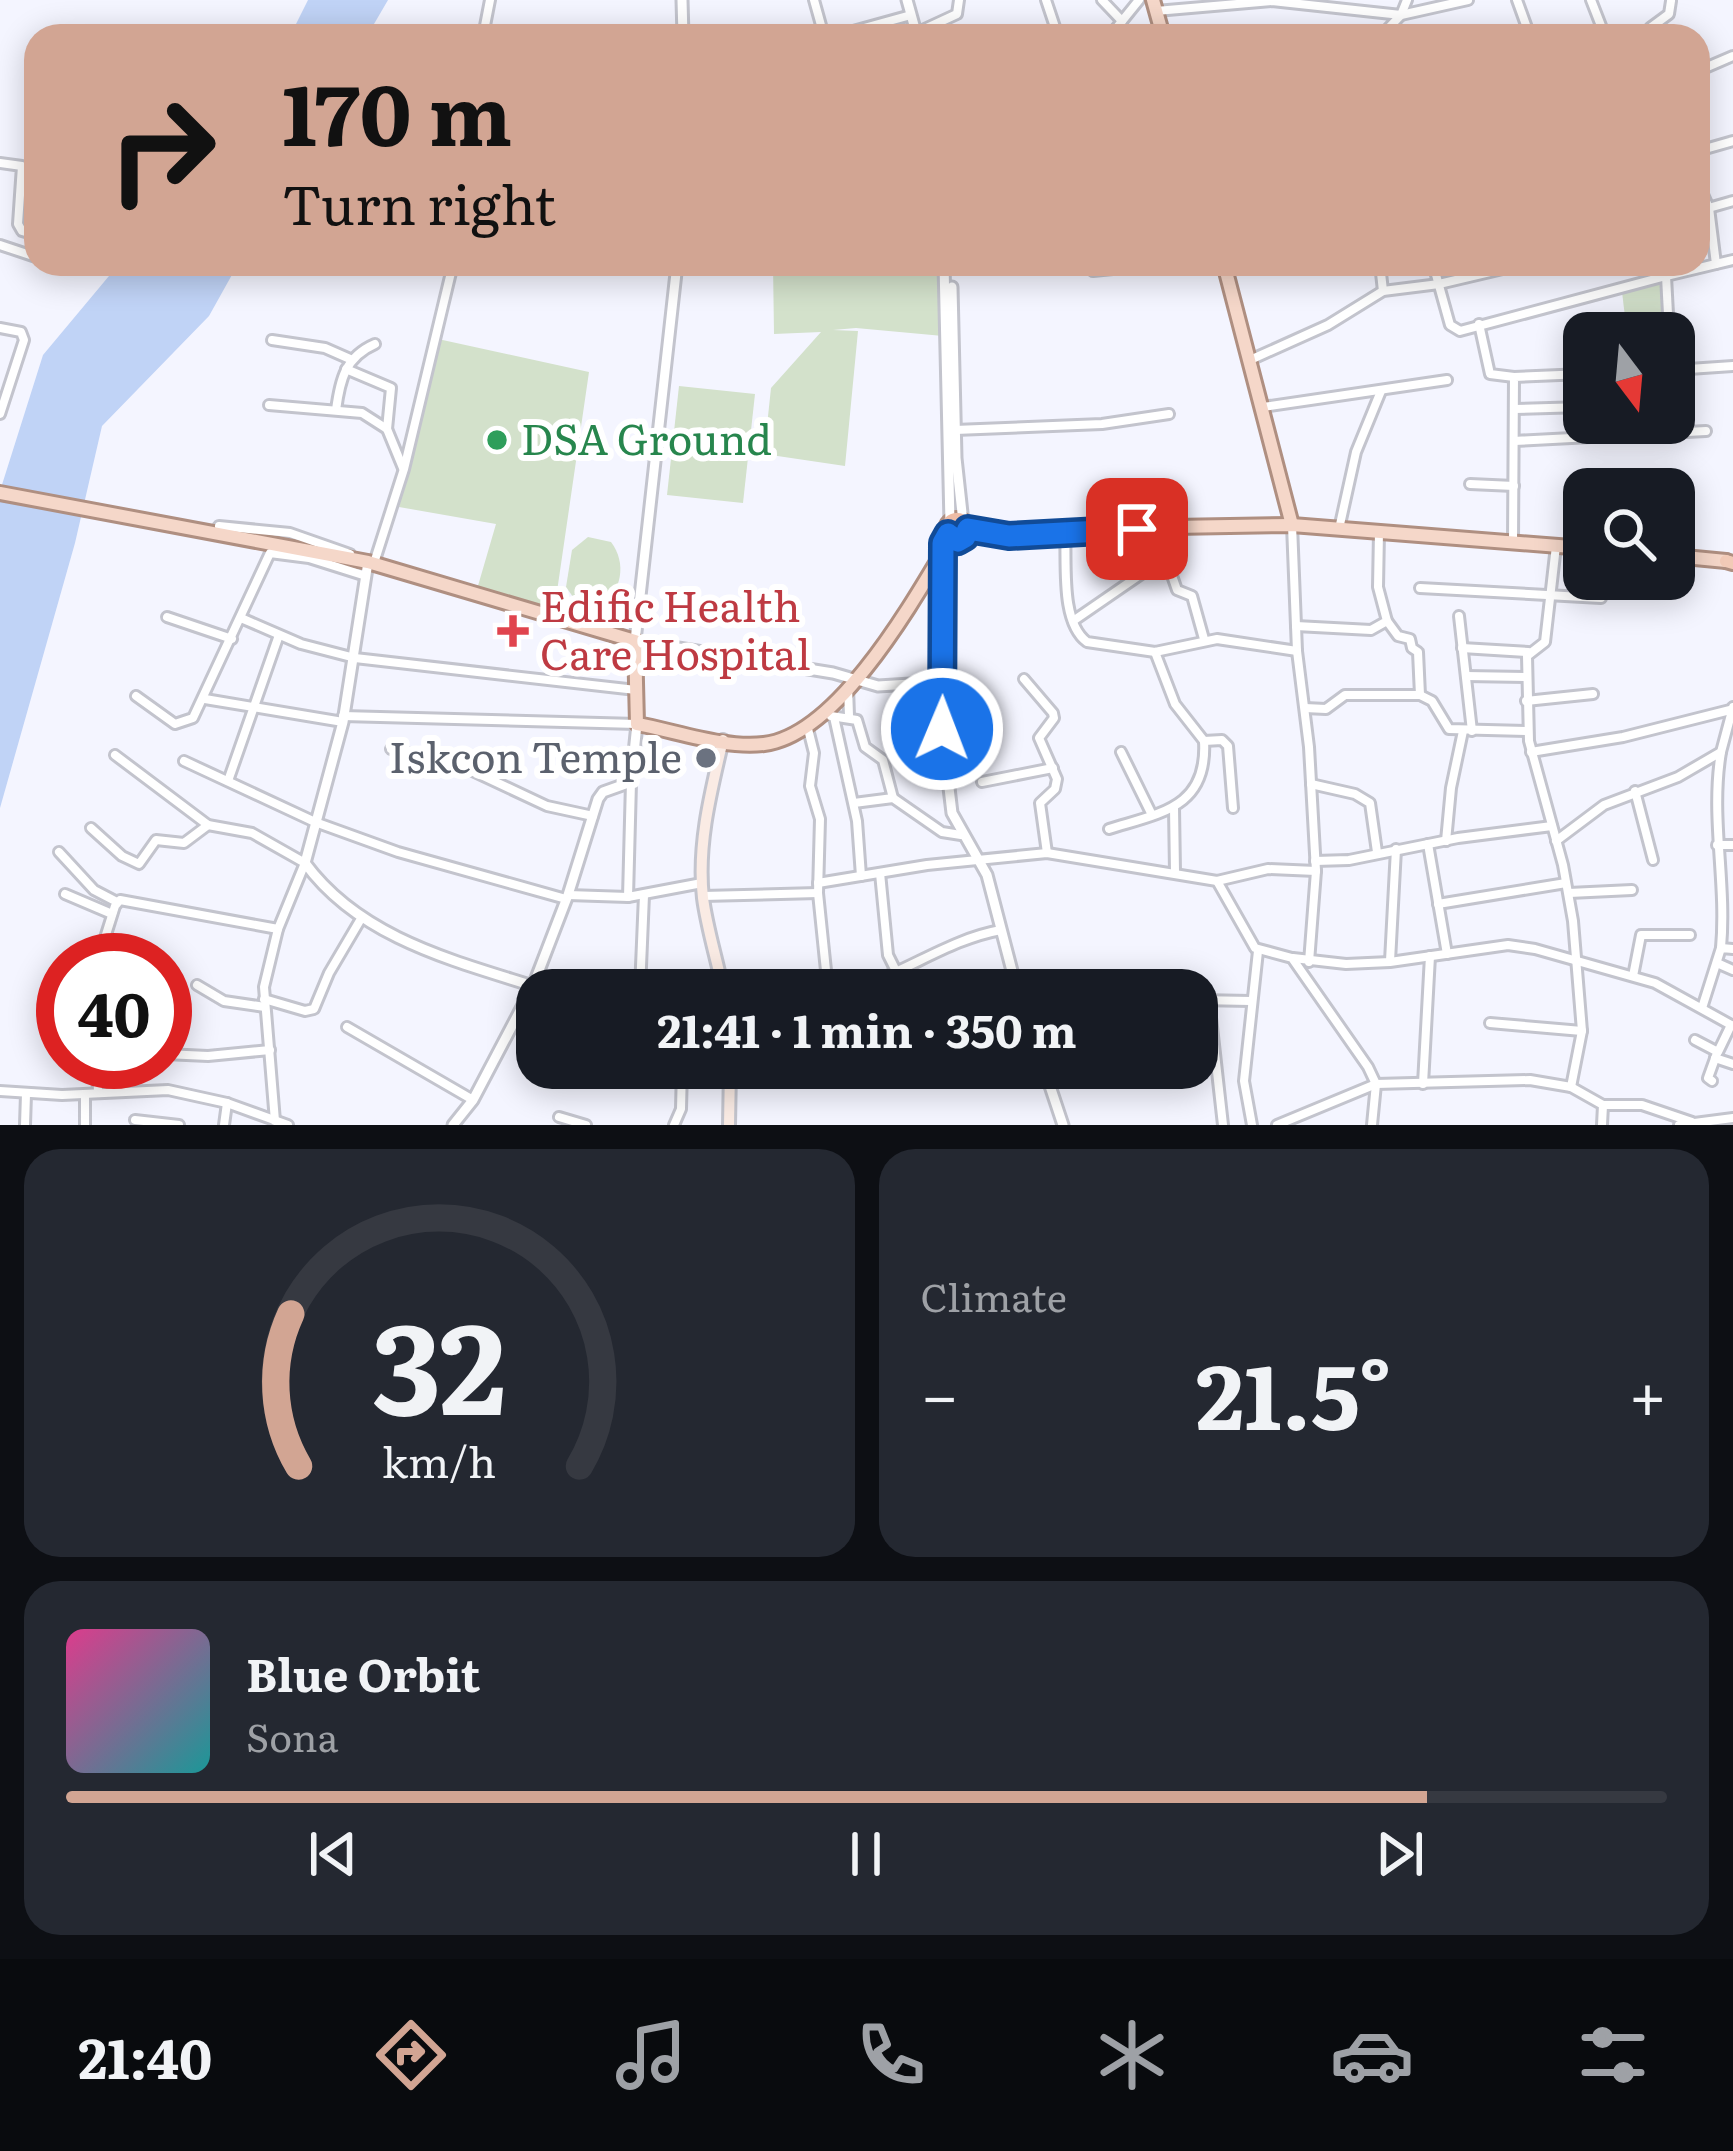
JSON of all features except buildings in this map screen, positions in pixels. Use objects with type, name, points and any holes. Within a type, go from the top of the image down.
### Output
[{"type":"main road","points":[[1227,276],[1292,525]]},
{"type":"main road","points":[[0,493],[316,554],[635,641],[637,724],[723,740],[770,743],[830,715],[954,535],[1292,525],[1563,546]]},
{"type":"main road","points":[[1695,558],[1731,561]]},
{"type":"main road","points":[[719,969],[703,890],[705,826],[723,740]]},
{"type":"main road","points":[[729,1125],[730,1089]]},
{"type":"street","points":[[907,0],[913,24]]},
{"type":"street","points":[[939,24],[957,14],[959,0]]},
{"type":"street","points":[[1102,0],[1122,21]]},
{"type":"street","points":[[1120,24],[1139,0]]},
{"type":"street","points":[[1393,24],[1407,0]]},
{"type":"street","points":[[1155,6],[1272,2],[1401,15],[1468,0]]},
{"type":"street","points":[[1670,1],[1682,2]]},
{"type":"street","points":[[878,24],[911,15]]},
{"type":"street","points":[[0,163],[22,166],[18,224],[24,232]]},
{"type":"street","points":[[1710,216],[1716,264]]},
{"type":"street","points":[[1710,265],[1733,260]]},
{"type":"street","points":[[275,1121],[265,1003],[278,929],[305,863],[343,719],[367,566],[404,470],[450,276]]},
{"type":"street","points":[[676,276],[635,641],[878,686],[944,682]]},
{"type":"street","points":[[948,276],[954,535]]},
{"type":"street","points":[[949,276],[956,430],[944,762],[952,812],[961,835],[980,859],[1011,969]]},
{"type":"street","points":[[1382,276],[1383,291]]},
{"type":"street","points":[[1437,276],[1454,331],[1666,276],[1669,312]]},
{"type":"street","points":[[1250,360],[1328,325],[1383,291],[1467,276]]},
{"type":"street","points":[[1480,324],[1490,374],[1563,375]]},
{"type":"street","points":[[0,328],[21,332],[24,340],[0,413]]},
{"type":"street","points":[[272,340],[325,348],[391,388],[387,430],[404,470]]},
{"type":"street","points":[[337,410],[348,364],[375,344]]},
{"type":"street","points":[[1695,369],[1733,366]]},
{"type":"street","points":[[1513,542],[1514,377]]},
{"type":"street","points":[[1263,407],[1447,380]]},
{"type":"street","points":[[1339,529],[1356,452],[1381,391]]},
{"type":"street","points":[[269,405],[362,413],[387,430]]},
{"type":"street","points":[[1514,409],[1563,407]]},
{"type":"street","points":[[956,430],[1102,424],[1169,414]]},
{"type":"street","points":[[1695,430],[1706,430]]},
{"type":"street","points":[[1514,441],[1563,438]]},
{"type":"street","points":[[1470,484],[1514,486]]},
{"type":"street","points":[[1292,525],[1315,866],[1309,962]]},
{"type":"street","points":[[219,526],[290,533],[331,545],[367,566]]},
{"type":"street","points":[[1173,526],[1169,555],[1175,588],[1192,596],[1204,639]]},
{"type":"street","points":[[1379,532],[1378,587],[1387,621],[1418,652],[1420,695]]},
{"type":"street","points":[[1065,533],[1073,621],[1079,637],[1155,652],[1204,639],[1297,651]]},
{"type":"street","points":[[1462,648],[1528,652],[1545,642],[1556,546]]},
{"type":"street","points":[[136,697],[175,724],[193,718],[272,552],[367,566]]},
{"type":"street","points":[[1073,621],[1169,555]]},
{"type":"street","points":[[1420,588],[1563,596]]},
{"type":"street","points":[[1446,841],[1450,788],[1467,731],[1459,616]]},
{"type":"street","points":[[167,617],[232,640]]},
{"type":"street","points":[[241,618],[355,658],[636,690]]},
{"type":"street","points":[[1296,626],[1372,630],[1387,621]]},
{"type":"street","points":[[228,781],[279,635]]},
{"type":"street","points":[[1109,829],[1174,808],[1200,779],[1204,741],[1175,704],[1155,652]]},
{"type":"street","points":[[1528,652],[1527,730],[1568,888],[1582,1030],[1571,1087]]},
{"type":"street","points":[[1466,676],[1526,676]]},
{"type":"street","points":[[1024,679],[1054,718],[1039,738],[1057,784],[1040,802],[1048,853]]},
{"type":"street","points":[[849,716],[852,681]]},
{"type":"street","points":[[1526,700],[1593,694]]},
{"type":"street","points":[[1305,708],[1326,710],[1346,695],[1420,695],[1432,701],[1449,729],[1527,730]]},
{"type":"street","points":[[205,699],[343,719],[637,724],[628,896]]},
{"type":"street","points":[[1531,752],[1658,730],[1732,708]]},
{"type":"street","points":[[1702,1008],[1728,917],[1714,810],[1720,752],[1732,708]]},
{"type":"street","points":[[861,877],[854,803],[830,715],[857,720],[865,747],[883,760],[893,799]]},
{"type":"street","points":[[808,729],[814,753],[810,787],[820,819],[818,888],[826,969]]},
{"type":"street","points":[[1204,741],[1222,740],[1228,746],[1233,808]]},
{"type":"street","points":[[391,749],[466,768],[547,806],[593,816]]},
{"type":"street","points":[[1121,752],[1152,815]]},
{"type":"street","points":[[1556,841],[1604,805],[1678,777],[1720,752]]},
{"type":"street","points":[[115,755],[208,825],[252,833],[305,863],[362,917],[429,952],[516,981]]},
{"type":"street","points":[[184,760],[315,822],[398,852],[567,897],[818,888],[880,873],[1048,853],[1217,881],[1552,826]]},
{"type":"street","points":[[982,782],[1053,768]]},
{"type":"street","points":[[539,969],[604,792],[631,782]]},
{"type":"street","points":[[1311,784],[1365,798],[1372,811],[1377,853]]},
{"type":"street","points":[[1635,791],[1653,860]]},
{"type":"street","points":[[854,803],[893,799],[943,832],[961,835]]},
{"type":"street","points":[[1174,808],[1175,872]]},
{"type":"street","points":[[91,828],[122,856],[139,864],[152,842],[184,843],[208,825]]},
{"type":"street","points":[[1428,844],[1447,954]]},
{"type":"street","points":[[1717,844],[1733,845]]},
{"type":"street","points":[[1390,962],[1396,849]]},
{"type":"street","points":[[59,852],[94,890],[116,902],[126,899],[278,929]]},
{"type":"street","points":[[880,873],[888,955],[895,969]]},
{"type":"street","points":[[1720,878],[1733,878]]},
{"type":"street","points":[[1217,881],[1258,951],[1244,1081],[1252,1125]]},
{"type":"street","points":[[1438,904],[1568,888],[1632,890]]},
{"type":"street","points":[[65,894],[112,914]]},
{"type":"street","points":[[641,969],[644,895]]},
{"type":"street","points":[[106,933],[116,902]]},
{"type":"street","points":[[196,985],[224,1001],[314,1009],[362,917]]},
{"type":"street","points":[[905,969],[959,941],[1001,930]]},
{"type":"street","points":[[1633,976],[1641,935],[1690,934]]},
{"type":"street","points":[[1258,951],[1309,962],[1390,962],[1508,945],[1655,982],[1732,1026],[1716,1055],[1708,1078],[1712,1082]]},
{"type":"street","points":[[1721,948],[1733,949]]},
{"type":"street","points":[[1424,1084],[1430,956]]},
{"type":"street","points":[[1292,958],[1368,1066],[1376,1084],[1372,1125]]},
{"type":"street","points":[[1717,963],[1733,970]]},
{"type":"street","points":[[1218,1000],[1252,1001]]},
{"type":"street","points":[[453,1125],[473,1100],[516,1023]]},
{"type":"street","points":[[1490,1024],[1582,1030]]},
{"type":"street","points":[[347,1027],[473,1100]]},
{"type":"street","points":[[1695,1040],[1733,1064]]},
{"type":"street","points":[[192,1055],[270,1050]]},
{"type":"street","points":[[1277,1125],[1376,1084],[1531,1081],[1571,1087],[1603,1105],[1642,1106],[1692,1122]]},
{"type":"street","points":[[1218,1083],[1222,1125]]},
{"type":"street","points":[[98,1089],[98,1093]]},
{"type":"street","points":[[674,1125],[681,1089]]},
{"type":"street","points":[[1051,1089],[1064,1125]]},
{"type":"street","points":[[0,1091],[85,1095],[168,1090],[227,1103],[288,1125]]},
{"type":"street","points":[[26,1094],[26,1125]]},
{"type":"street","points":[[85,1095],[85,1125]]},
{"type":"street","points":[[224,1125],[227,1103]]},
{"type":"street","points":[[1602,1125],[1603,1105]]},
{"type":"street","points":[[559,1117],[586,1125]]},
{"type":"street","points":[[1679,1125],[1733,1118]]},
{"type":"street","points":[[135,1120],[179,1125]]},
{"type":"green space","points":[[773,276],[943,276],[943,336],[856,328],[833,330],[858,331],[845,466],[764,454],[771,388],[821,332],[774,334]]},
{"type":"green space","points":[[1669,279],[1670,312],[1624,312],[1622,292]]},
{"type":"green space","name":"DSA Ground","points":[[438,339],[589,372],[553,619],[475,596],[496,524],[399,507]]},
{"type":"green space","points":[[679,386],[755,394],[743,503],[667,495]]},
{"type":"green space","points":[[588,537],[611,542],[619,559],[617,585],[600,606],[578,604],[566,587],[572,550]]},
{"type":"water","points":[[308,0],[388,0],[374,24],[296,24]]},
{"type":"water","points":[[109,276],[231,276],[209,316],[102,426],[75,543],[0,808],[0,491],[43,355]]},
{"type":"place","name":"DSA Ground","points":[[497,440]]},
{"type":"place","name":"Edific Health Care Hospital","points":[[513,631]]},
{"type":"place","name":"Iskcon Temple","points":[[706,758]]},
{"type":"route","points":[[942,729],[943,543],[948,534],[958,541],[968,529],[1009,536],[1137,529]]}]
